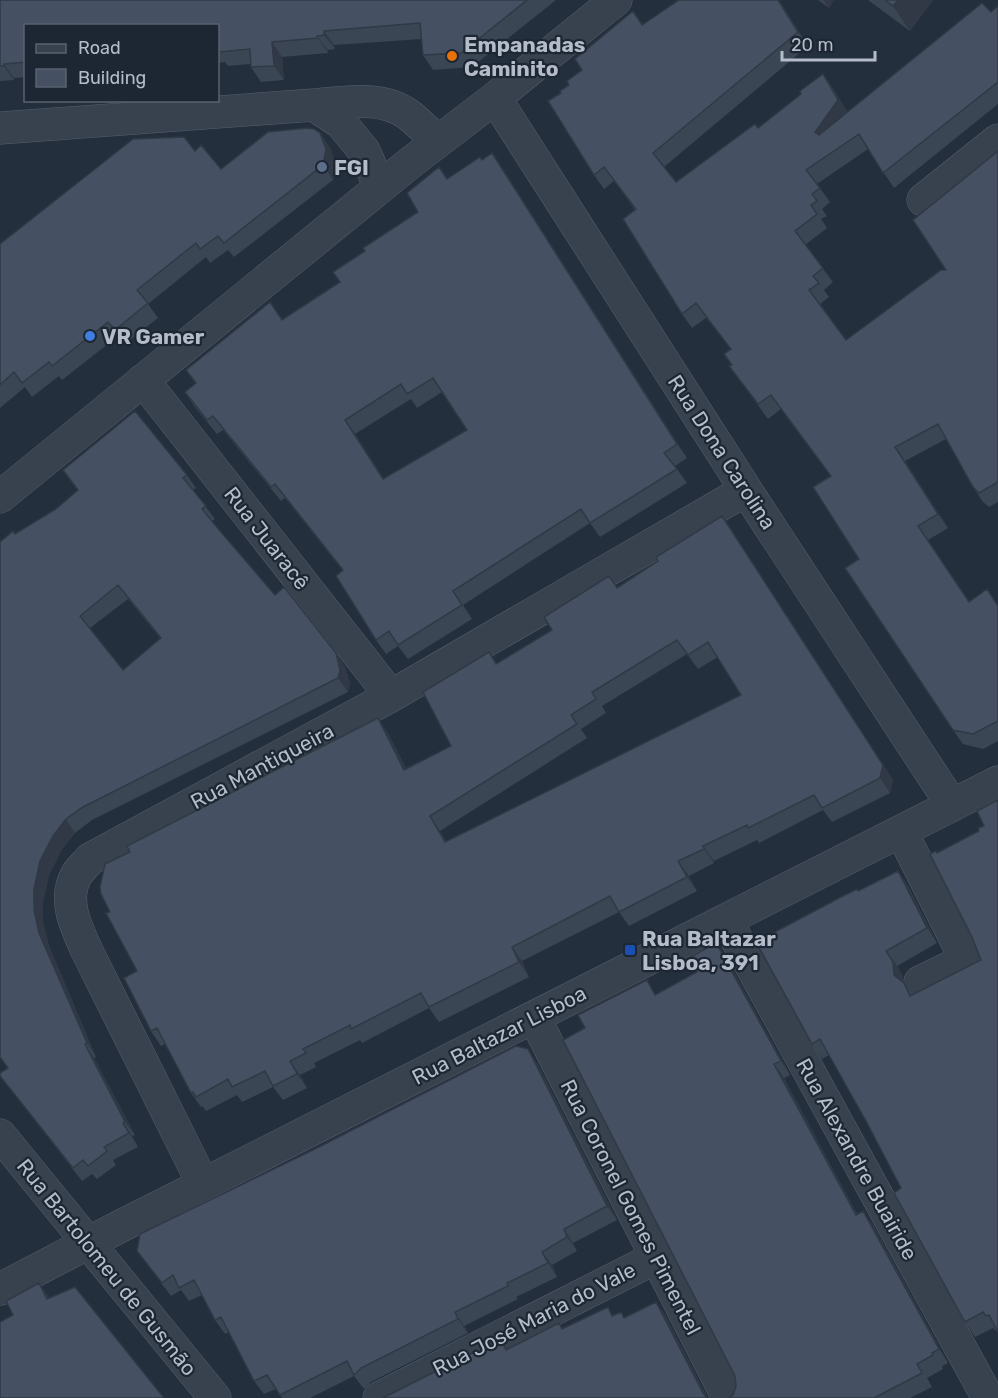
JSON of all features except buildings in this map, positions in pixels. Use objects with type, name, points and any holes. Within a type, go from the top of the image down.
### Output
[{"type":"street","points":[[0,497],[437,141],[495,98],[616,0]]},
{"type":"street","name":"Rua Dona Carolina","points":[[495,98],[746,490],[952,805]]},
{"type":"street","points":[[0,128],[356,101],[383,103],[408,114],[437,141]]},
{"type":"street","points":[[314,105],[341,123],[364,151],[380,187]]},
{"type":"street","points":[[923,200],[998,141]]},
{"type":"street","name":"Rua Juaracê","points":[[143,380],[391,696]]},
{"type":"street","name":"Rua Mantiqueira","points":[[203,1184],[74,922],[70,899],[77,874],[90,859],[391,696],[746,490]]},
{"type":"street","name":"Rua Baltazar Lisboa","points":[[0,1289],[998,782]]},
{"type":"street","points":[[901,831],[966,960],[920,982]]},
{"type":"street","name":"Rua Alexandre Buairide","points":[[726,920],[988,1398]]},
{"type":"street","name":"Rua Coronel Gomes Pimentel","points":[[534,1017],[728,1398]]},
{"type":"street","name":"Rua Bartolomeu de Gusmão","points":[[0,1136],[215,1398]]},
{"type":"street","name":"Rua José Maria do Vale","points":[[379,1398],[657,1257]]},
{"type":"place","name":"Empanadas Caminito","points":[[452,56]]},
{"type":"place","name":"FGI","points":[[322,167]]},
{"type":"place","name":"VR Gamer","points":[[90,336]]},
{"type":"place","name":"Rua Baltazar Lisboa, 391","points":[[630,950]]}]
